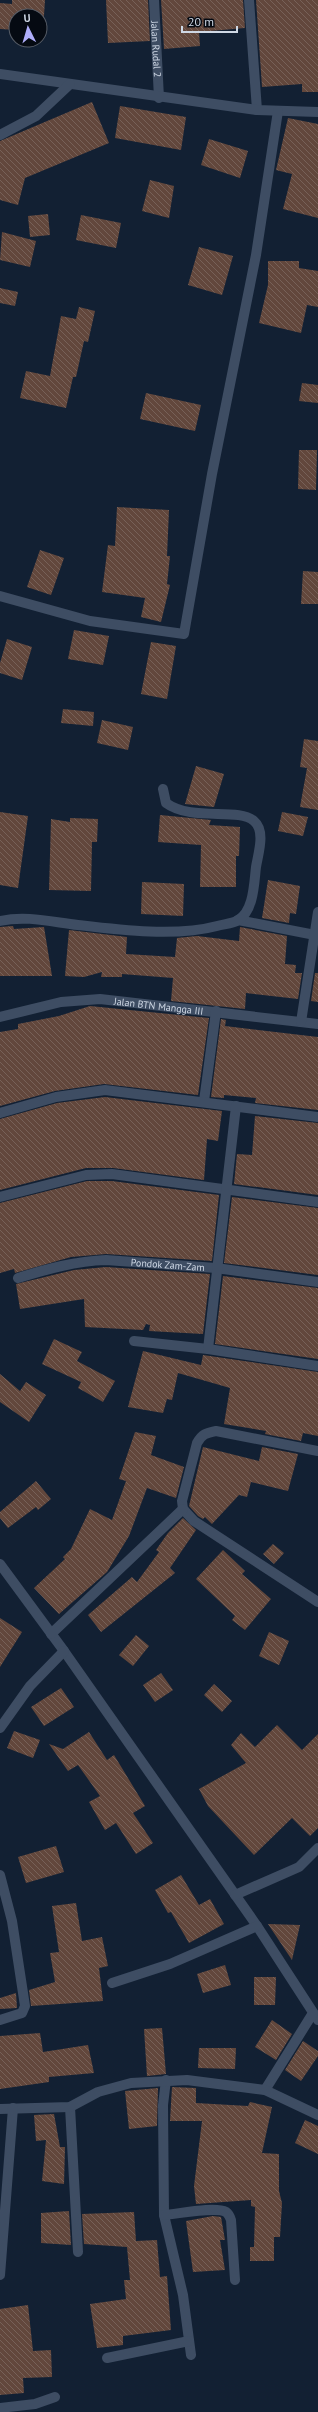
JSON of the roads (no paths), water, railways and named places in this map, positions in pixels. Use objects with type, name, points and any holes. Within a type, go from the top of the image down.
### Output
[{"type":"street","name":"Jalan Rudal 2","points":[[154,0],[159,98]]},
{"type":"street","points":[[249,0],[257,110]]},
{"type":"street","points":[[0,74],[159,98],[257,110],[278,112],[318,112]]},
{"type":"street","points":[[0,135],[36,116],[70,84]]},
{"type":"street","points":[[0,596],[90,621],[184,634],[212,474],[256,255],[278,112]]},
{"type":"street","points":[[163,789],[166,803],[175,810],[194,814],[244,817],[253,820],[258,827],[260,839],[252,895],[248,909],[238,920]]},
{"type":"street","points":[[302,1022],[318,912]]},
{"type":"street","points":[[0,921],[10,919],[44,919],[78,925],[189,931],[238,920],[314,935]]},
{"type":"street","name":"Jalan BTN Mangga III","points":[[0,1017],[61,1002],[100,999],[216,1011],[318,1024]]},
{"type":"street","points":[[204,1101],[216,1011]]},
{"type":"street","points":[[0,1113],[56,1097],[105,1090],[204,1101],[318,1117]]},
{"type":"street","points":[[208,1349],[216,1268],[236,1106]]},
{"type":"street","points":[[0,1197],[86,1175],[112,1174],[318,1202]]},
{"type":"street","name":"Pondok Zam-Zam","points":[[18,1278],[40,1271],[91,1260],[141,1261],[216,1268],[318,1282]]},
{"type":"street","points":[[134,1341],[208,1349],[318,1366]]},
{"type":"street","points":[[318,1451],[216,1431],[206,1433],[201,1436],[197,1443],[183,1496],[184,1509],[194,1521],[318,1602]]},
{"type":"street","points":[[51,1634],[184,1509]]},
{"type":"street","points":[[0,1564],[64,1651],[257,1926],[315,2017],[265,2090]]},
{"type":"street","points":[[0,1728],[30,1686],[64,1651]]},
{"type":"street","points":[[235,1895],[299,1867],[318,1848]]},
{"type":"street","points":[[0,1875],[12,1922],[25,2006],[22,2013],[0,2020]]},
{"type":"street","points":[[112,1983],[170,1964],[257,1926]]},
{"type":"street","points":[[166,2080],[163,2105],[164,2215],[183,2295],[191,2355]]},
{"type":"street","points":[[0,2109],[70,2107],[98,2092],[124,2085],[166,2080],[187,2080],[265,2090],[318,2115]]},
{"type":"street","points":[[70,2107],[78,2252]]},
{"type":"street","points":[[0,2275],[13,2108]]},
{"type":"street","points":[[164,2215],[211,2211],[225,2212],[231,2220],[235,2280]]},
{"type":"street","points":[[106,2358],[189,2341]]},
{"type":"street","points":[[0,2408],[35,2404],[55,2397]]}]
